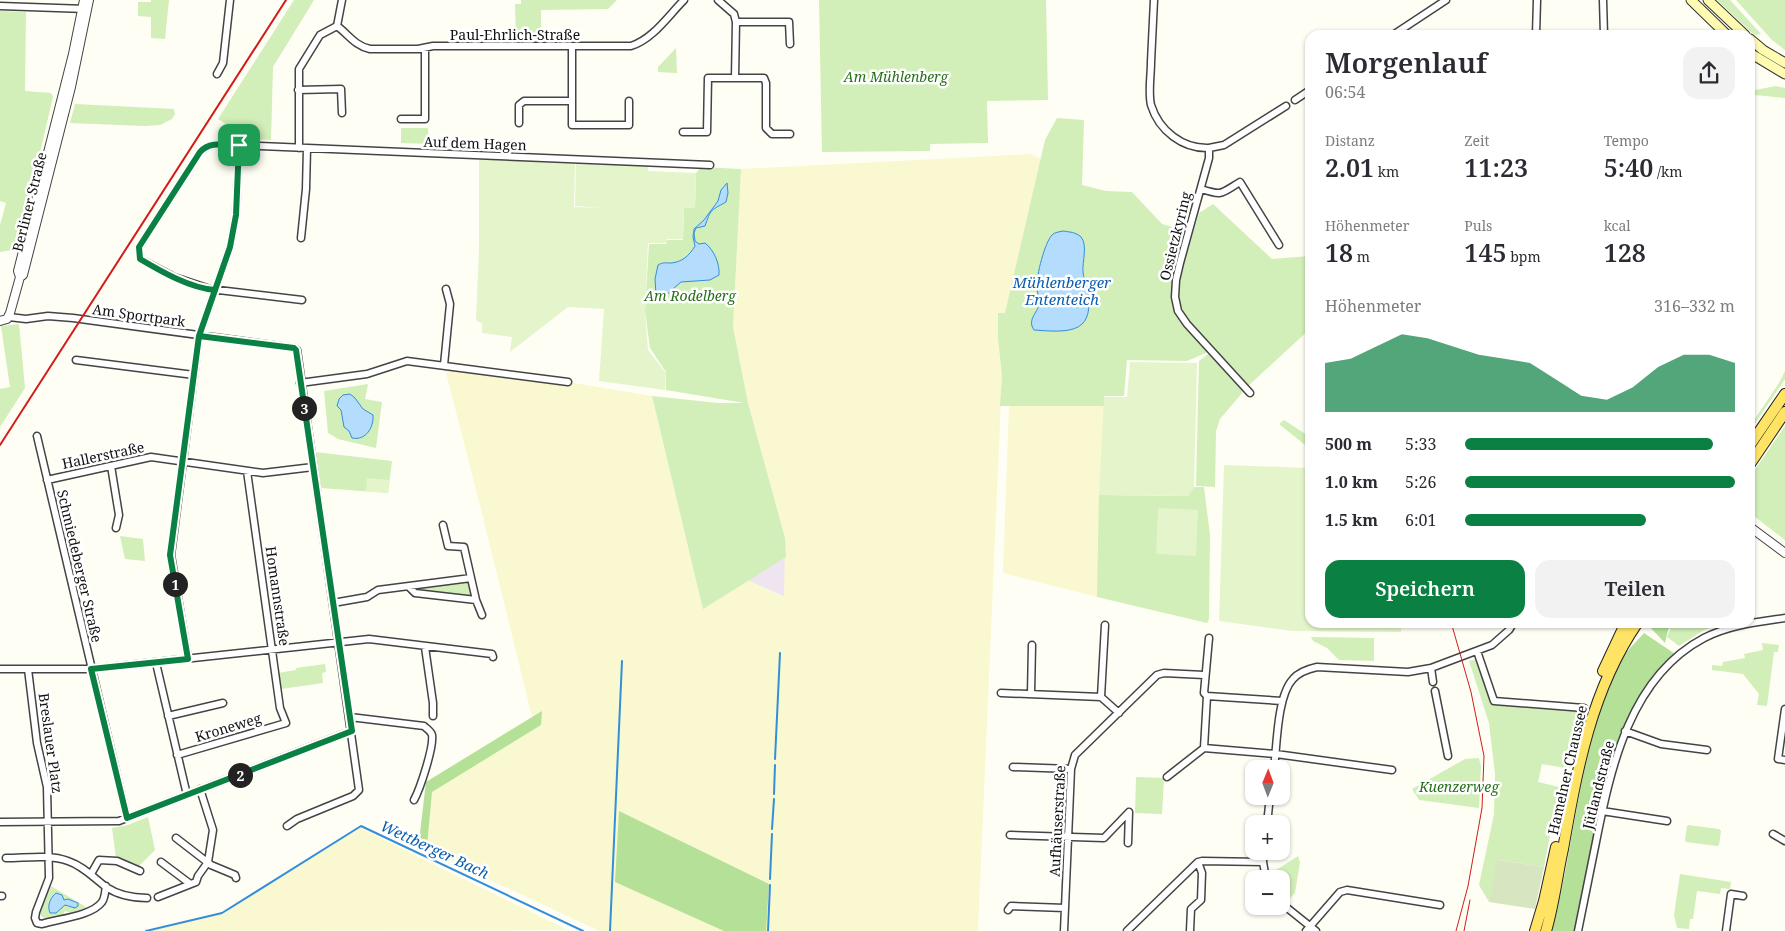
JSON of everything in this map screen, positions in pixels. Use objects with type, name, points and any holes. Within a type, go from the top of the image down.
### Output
[{"type":"main road","points":[[1691,0],[1722,30]]},
{"type":"main road","points":[[1708,0],[1741,30]]},
{"type":"main road","points":[[1755,43],[1785,63]]},
{"type":"main road","points":[[1755,56],[1785,74]]},
{"type":"main road","points":[[1755,438],[1785,394]]},
{"type":"main road","points":[[1755,457],[1785,412]]},
{"type":"main road","name":"Hamelner Chaussee","points":[[1535,931],[1550,878],[1582,729],[1602,674],[1623,628]]},
{"type":"main road","name":"Hamelner Chaussee","points":[[1546,931],[1580,764],[1594,712],[1612,668],[1635,628]]},
{"type":"street","name":"Berliner Straße","points":[[84,0],[85,9]]},
{"type":"street","name":"Berliner Straße","points":[[9,317],[20,277],[23,275],[65,110],[85,9],[89,0]]},
{"type":"street","points":[[217,74],[223,62],[230,0]]},
{"type":"street","points":[[299,148],[298,90],[301,64],[320,35],[336,26],[342,0]]},
{"type":"street","name":"Paul-Ehrlich-Straße","points":[[336,26],[345,32],[353,42],[366,49],[418,49],[433,46],[631,46],[640,43],[684,0]]},
{"type":"street","points":[[718,0],[734,14],[736,22],[735,78]]},
{"type":"street","points":[[1154,0],[1150,94],[1152,106],[1163,127],[1179,142],[1198,148],[1224,145],[1286,106]]},
{"type":"street","points":[[1401,30],[1446,0]]},
{"type":"street","points":[[1536,30],[1537,0]]},
{"type":"street","points":[[1603,0],[1604,30]]},
{"type":"street","points":[[0,6],[27,3],[85,9]]},
{"type":"street","points":[[736,22],[790,22],[790,44]]},
{"type":"street","points":[[572,47],[572,125],[630,125],[629,101]]},
{"type":"street","points":[[401,119],[425,120],[425,48]]},
{"type":"street","points":[[683,132],[707,132],[708,78],[764,78],[766,82],[766,128],[772,134],[790,134]]},
{"type":"street","points":[[298,90],[341,89],[342,113]]},
{"type":"street","points":[[1295,100],[1305,93]]},
{"type":"street","points":[[519,123],[519,105],[524,101],[572,101]]},
{"type":"street","name":"Auf dem Hagen","points":[[215,290],[187,282],[149,265],[140,259],[139,247],[200,152],[205,146],[212,144],[710,165]]},
{"type":"street","points":[[188,659],[170,555],[199,336],[230,247],[236,215],[239,145]]},
{"type":"street","points":[[301,238],[308,148]]},
{"type":"street","name":"Ossietzkyring","points":[[1209,148],[1209,158],[1176,280],[1176,304],[1186,324],[1250,393]]},
{"type":"street","points":[[1201,189],[1217,194],[1240,182],[1279,244]]},
{"type":"street","points":[[444,365],[450,304],[446,288]]},
{"type":"street","points":[[215,290],[302,300]]},
{"type":"street","name":"Am Sportpark","points":[[9,317],[26,319],[48,316],[73,318],[294,348],[296,350],[300,383]]},
{"type":"street","points":[[0,322],[9,317]]},
{"type":"street","points":[[76,360],[194,375]]},
{"type":"street","points":[[287,826],[297,819],[353,796],[359,790],[350,717],[300,383],[367,374],[407,361],[568,382]]},
{"type":"street","name":"Schmiedeberger Straße","points":[[37,436],[127,818]]},
{"type":"street","name":"Hallerstraße","points":[[47,480],[151,457],[263,473],[313,467]]},
{"type":"street","points":[[111,466],[119,515],[116,528]]},
{"type":"street","name":"Homannstraße","points":[[247,471],[280,708],[286,723]]},
{"type":"street","points":[[444,525],[448,546],[464,547],[476,600],[482,615]]},
{"type":"street","points":[[1755,531],[1785,553]]},
{"type":"street","points":[[1755,538],[1785,559]]},
{"type":"street","points":[[333,603],[367,597],[378,590],[471,578]]},
{"type":"street","points":[[409,587],[415,593],[476,600]]},
{"type":"street","name":"Jütlandstraße","points":[[1755,623],[1785,618]]},
{"type":"street","points":[[1101,697],[1105,625]]},
{"type":"street","points":[[1275,760],[1282,701],[1287,687],[1294,678],[1304,671],[1316,667],[1408,672],[1431,668],[1492,645],[1510,628]]},
{"type":"street","name":"Jütlandstraße","points":[[1578,931],[1602,811],[1614,761],[1625,731],[1657,679],[1671,663],[1704,638],[1730,628]]},
{"type":"street","points":[[1204,748],[1207,696],[1204,694],[1204,675],[1209,638]]},
{"type":"street","points":[[0,669],[91,669],[369,639],[492,654],[493,657]]},
{"type":"street","points":[[1031,694],[1032,644]]},
{"type":"street","points":[[425,647],[434,703],[433,716]]},
{"type":"street","points":[[1477,651],[1494,701],[1584,708]]},
{"type":"street","points":[[156,663],[186,795]]},
{"type":"street","points":[[1431,668],[1433,682]]},
{"type":"street","name":"Breslauer Platz","points":[[28,669],[37,743],[47,787],[49,878],[36,912],[35,918],[37,923],[42,924],[85,913],[102,902],[106,886]]},
{"type":"street","name":"Aufhäuserstraße","points":[[1064,931],[1072,762],[1080,750],[1157,675],[1164,673],[1204,675]]},
{"type":"street","points":[[1435,691],[1448,756]]},
{"type":"street","points":[[1001,693],[1101,697],[1119,712]]},
{"type":"street","points":[[1207,696],[1282,701]]},
{"type":"street","points":[[168,716],[222,703]]},
{"type":"street","points":[[1785,709],[1778,759],[1785,760]]},
{"type":"street","points":[[350,717],[424,726],[429,730],[432,735],[429,755],[420,790],[414,800]]},
{"type":"street","name":"Kroneweg","points":[[177,755],[286,723]]},
{"type":"street","points":[[0,822],[112,822],[127,818],[352,731]]},
{"type":"street","points":[[1625,731],[1661,744],[1707,750]]},
{"type":"street","points":[[1168,777],[1204,748],[1276,754],[1392,770]]},
{"type":"street","points":[[1013,767],[1071,769]]},
{"type":"street","points":[[158,897],[189,883],[196,882],[208,862],[213,830],[200,790]]},
{"type":"street","points":[[1602,811],[1666,821]]},
{"type":"street","points":[[1010,834],[1104,838],[1129,812],[1128,843]]},
{"type":"street","points":[[1773,834],[1785,841]]},
{"type":"street","points":[[176,838],[211,865],[235,875],[236,878]]},
{"type":"street","points":[[6,858],[48,857],[68,861],[92,874],[106,886],[119,893],[135,898],[146,898]]},
{"type":"street","points":[[92,874],[99,860],[117,861],[140,871]]},
{"type":"street","points":[[161,862],[189,883]]},
{"type":"street","points":[[1190,931],[1191,909],[1200,900],[1202,873],[1198,862]]},
{"type":"street","points":[[1127,931],[1198,862],[1263,862],[1264,870]]},
{"type":"street","points":[[1290,911],[1311,930],[1340,892],[1347,890],[1440,905]]},
{"type":"street","points":[[1726,931],[1731,894],[1744,896]]},
{"type":"street","points":[[1008,910],[1011,906],[1065,908]]},
{"type":"shaded area","points":[[786,557],[785,597],[747,580]]},
{"type":"green space","points":[[151,0],[169,0],[165,39],[151,38],[151,17],[138,16],[138,2],[151,2]]},
{"type":"green space","points":[[294,0],[314,0],[273,67],[271,140],[249,139],[218,119]]},
{"type":"green space","points":[[521,0],[617,0],[608,9],[541,10],[541,39],[516,39],[515,4],[521,4]]},
{"type":"green space","name":"Am Mühlenberg","points":[[819,0],[1046,0],[1048,100],[987,101],[988,143],[930,144],[930,151],[822,152]]},
{"type":"green space","points":[[1717,0],[1730,0],[1761,34],[1756,35],[1755,30],[1749,30]]},
{"type":"green space","points":[[1736,0],[1785,0],[1785,50],[1772,40]]},
{"type":"green space","points":[[0,11],[26,12],[25,91],[51,93],[53,97],[27,208],[13,250],[0,252],[0,225],[6,203],[0,201]]},
{"type":"green space","points":[[676,48],[677,73],[658,72],[658,67]]},
{"type":"green space","points":[[1776,86],[1785,88],[1785,98],[1755,95],[1755,90]]},
{"type":"green space","points":[[75,104],[174,109],[175,114],[172,119],[160,125],[70,123]]},
{"type":"green space","points":[[1057,118],[1084,120],[1082,185],[1106,191],[1132,192],[1162,224],[1186,231],[1176,264],[1172,286],[1174,309],[1189,332],[1208,352],[1187,361],[1127,360],[1124,396],[1104,396],[1104,406],[1000,406],[1002,376],[998,339],[998,313],[1005,313],[1045,140]]},
{"type":"green space","points":[[401,128],[428,128],[429,144],[401,143]]},
{"type":"green space","points":[[1031,154],[1041,159],[1005,313],[998,314],[998,339],[1002,376],[978,931],[599,931],[418,846],[426,782],[532,717],[444,365],[652,396],[703,608],[747,580],[784,597],[785,538],[748,403],[733,327],[741,169]]},
{"type":"green space","points":[[479,159],[575,164],[574,207],[602,208],[575,206],[576,164],[648,166],[648,171],[696,173],[695,208],[684,208],[683,239],[667,239],[667,243],[648,243],[645,311],[648,350],[666,373],[665,390],[599,381],[604,309],[568,307],[510,352],[512,337],[482,333],[482,324],[476,320],[479,248]]},
{"type":"green space","name":"Am Rodelberg","points":[[701,167],[741,169],[733,327],[748,403],[785,538],[786,557],[703,609],[652,396],[718,403],[744,403],[666,390],[666,372],[650,348],[645,311],[649,244],[666,244],[667,240],[683,240],[684,208],[695,208],[696,173]]},
{"type":"green space","points":[[1213,204],[1272,259],[1305,256],[1305,334],[1248,386],[1220,419],[1216,431],[1215,487],[1196,486],[1199,361],[1213,350],[1186,318],[1180,305],[1177,288],[1199,213]]},
{"type":"green space","points":[[19,324],[25,388],[0,427],[0,389],[10,387],[1,326]]},
{"type":"green space","points":[[1130,362],[1197,363],[1194,487],[1188,496],[1099,495],[1104,397],[1127,397]]},
{"type":"green space","points":[[1785,371],[1785,379],[1755,424],[1755,419]]},
{"type":"green space","points":[[368,384],[365,399],[382,402],[376,448],[338,439],[328,433],[324,391]]},
{"type":"green space","points":[[1009,406],[1104,406],[1097,597],[1003,573]]},
{"type":"green space","points":[[1284,420],[1305,434],[1305,445],[1279,424]]},
{"type":"green space","points":[[1785,426],[1785,540],[1755,517],[1755,470]]},
{"type":"green space","points":[[315,452],[392,461],[388,493],[321,488]]},
{"type":"green space","points":[[1224,465],[1305,468],[1305,628],[1401,628],[1401,632],[1292,631],[1219,621]]},
{"type":"green space","points":[[367,478],[389,480],[388,493],[366,491]]},
{"type":"green space","points":[[1194,487],[1204,487],[1210,535],[1209,619],[1207,623],[1097,597],[1099,495],[1188,496]]},
{"type":"green space","points":[[1158,508],[1198,510],[1196,556],[1156,554]]},
{"type":"green space","points":[[120,536],[143,539],[145,561],[125,559]]},
{"type":"green space","points":[[469,581],[473,594],[468,597],[416,590],[418,588]]},
{"type":"green space","points":[[1651,628],[1669,628],[1665,643]]},
{"type":"green space","points":[[1671,628],[1709,628],[1679,646],[1667,637]]},
{"type":"green space","points":[[1644,633],[1678,656],[1664,671],[1636,711],[1609,780],[1578,931],[1552,931],[1559,904],[1579,796],[1599,715],[1620,663],[1628,650]]},
{"type":"green space","points":[[1311,637],[1374,638],[1374,661],[1339,660],[1327,648],[1313,641]]},
{"type":"green space","points":[[1762,643],[1779,645],[1778,652],[1774,652],[1767,706],[1757,705],[1759,694],[1743,674],[1712,670],[1712,665],[1722,666],[1723,662],[1745,658],[1744,654],[1763,650]]},
{"type":"green space","points":[[1480,658],[1495,703],[1581,710],[1565,768],[1542,764],[1538,782],[1559,787],[1544,867],[1498,860],[1489,902],[1479,885],[1494,814],[1495,774],[1489,723],[1469,661]]},
{"type":"green space","points":[[325,664],[326,672],[322,673],[323,683],[281,689],[278,673],[296,670],[296,668]]},
{"type":"green space","points":[[542,711],[541,725],[432,792],[427,846],[419,842],[426,782]]},
{"type":"green space","name":"Kuenzerweg","points":[[1479,758],[1481,767],[1479,808],[1419,800],[1412,789],[1465,759]]},
{"type":"green space","points":[[1136,777],[1164,778],[1162,814],[1135,813]]},
{"type":"green space","points":[[619,811],[769,884],[766,931],[724,931],[615,882]]},
{"type":"green space","points":[[148,817],[155,850],[137,868],[116,858],[112,828],[128,825]]},
{"type":"green space","points":[[1688,825],[1719,829],[1721,831],[1719,845],[1686,842]]},
{"type":"green space","points":[[361,826],[363,829],[390,843],[568,930],[145,931],[222,913]]},
{"type":"green space","points":[[1298,856],[1300,862],[1295,893],[1290,898],[1290,870],[1276,870]]},
{"type":"green space","points":[[1497,860],[1544,867],[1535,909],[1489,902]]},
{"type":"green space","points":[[1680,874],[1731,882],[1730,889],[1721,888],[1720,894],[1697,891],[1693,919],[1690,919],[1689,929],[1677,928],[1674,915]]},
{"type":"green space","points":[[51,886],[86,907],[71,913],[65,911],[62,916],[44,918],[40,912],[41,906]]},
{"type":"water","points":[[727,183],[728,193],[726,202],[712,211],[705,226],[696,228],[694,233],[695,241],[699,244],[705,243],[714,253],[719,275],[710,280],[681,282],[665,296],[656,294],[655,279],[658,265],[679,261],[690,253],[695,246],[693,237],[694,229],[704,220],[718,201],[721,190]]},
{"type":"water","name":"Mühlenberger Ententeich","points":[[1063,231],[1077,234],[1083,240],[1083,276],[1089,302],[1088,314],[1084,322],[1070,330],[1034,330],[1032,319],[1039,305],[1037,282],[1042,260],[1049,239],[1052,235]]},
{"type":"water","points":[[350,394],[363,409],[373,415],[372,424],[368,432],[357,438],[352,438],[349,431],[344,427],[341,410],[337,406],[339,399],[343,395]]},
{"type":"water","points":[[56,893],[62,895],[64,900],[68,899],[78,903],[78,906],[75,908],[65,905],[56,913],[50,913],[50,902]]},
{"type":"waterway","points":[[775,759],[780,653]]},
{"type":"waterway","points":[[610,931],[622,661]]},
{"type":"waterway","points":[[774,794],[775,765]]},
{"type":"waterway","points":[[772,829],[774,799]]},
{"type":"waterway","name":"Wettberger Bach","points":[[146,931],[222,913],[361,826],[583,931]]},
{"type":"waterway","points":[[770,879],[772,834]]},
{"type":"waterway","points":[[768,931],[770,885]]},
{"type":"tram line","points":[[1453,628],[1471,692],[1484,756],[1482,808],[1468,886],[1456,931]]},
{"type":"tram line","points":[[1464,931],[1470,900]]},
{"type":"railway","points":[[0,445],[286,0]]},
{"type":"route","points":[[239,145],[212,144],[205,146],[139,247],[140,259],[166,273],[196,285],[215,290],[199,336],[294,348],[296,350],[352,731],[127,818],[91,669],[188,659],[170,555],[199,336],[230,247],[236,215],[239,145]]}]
